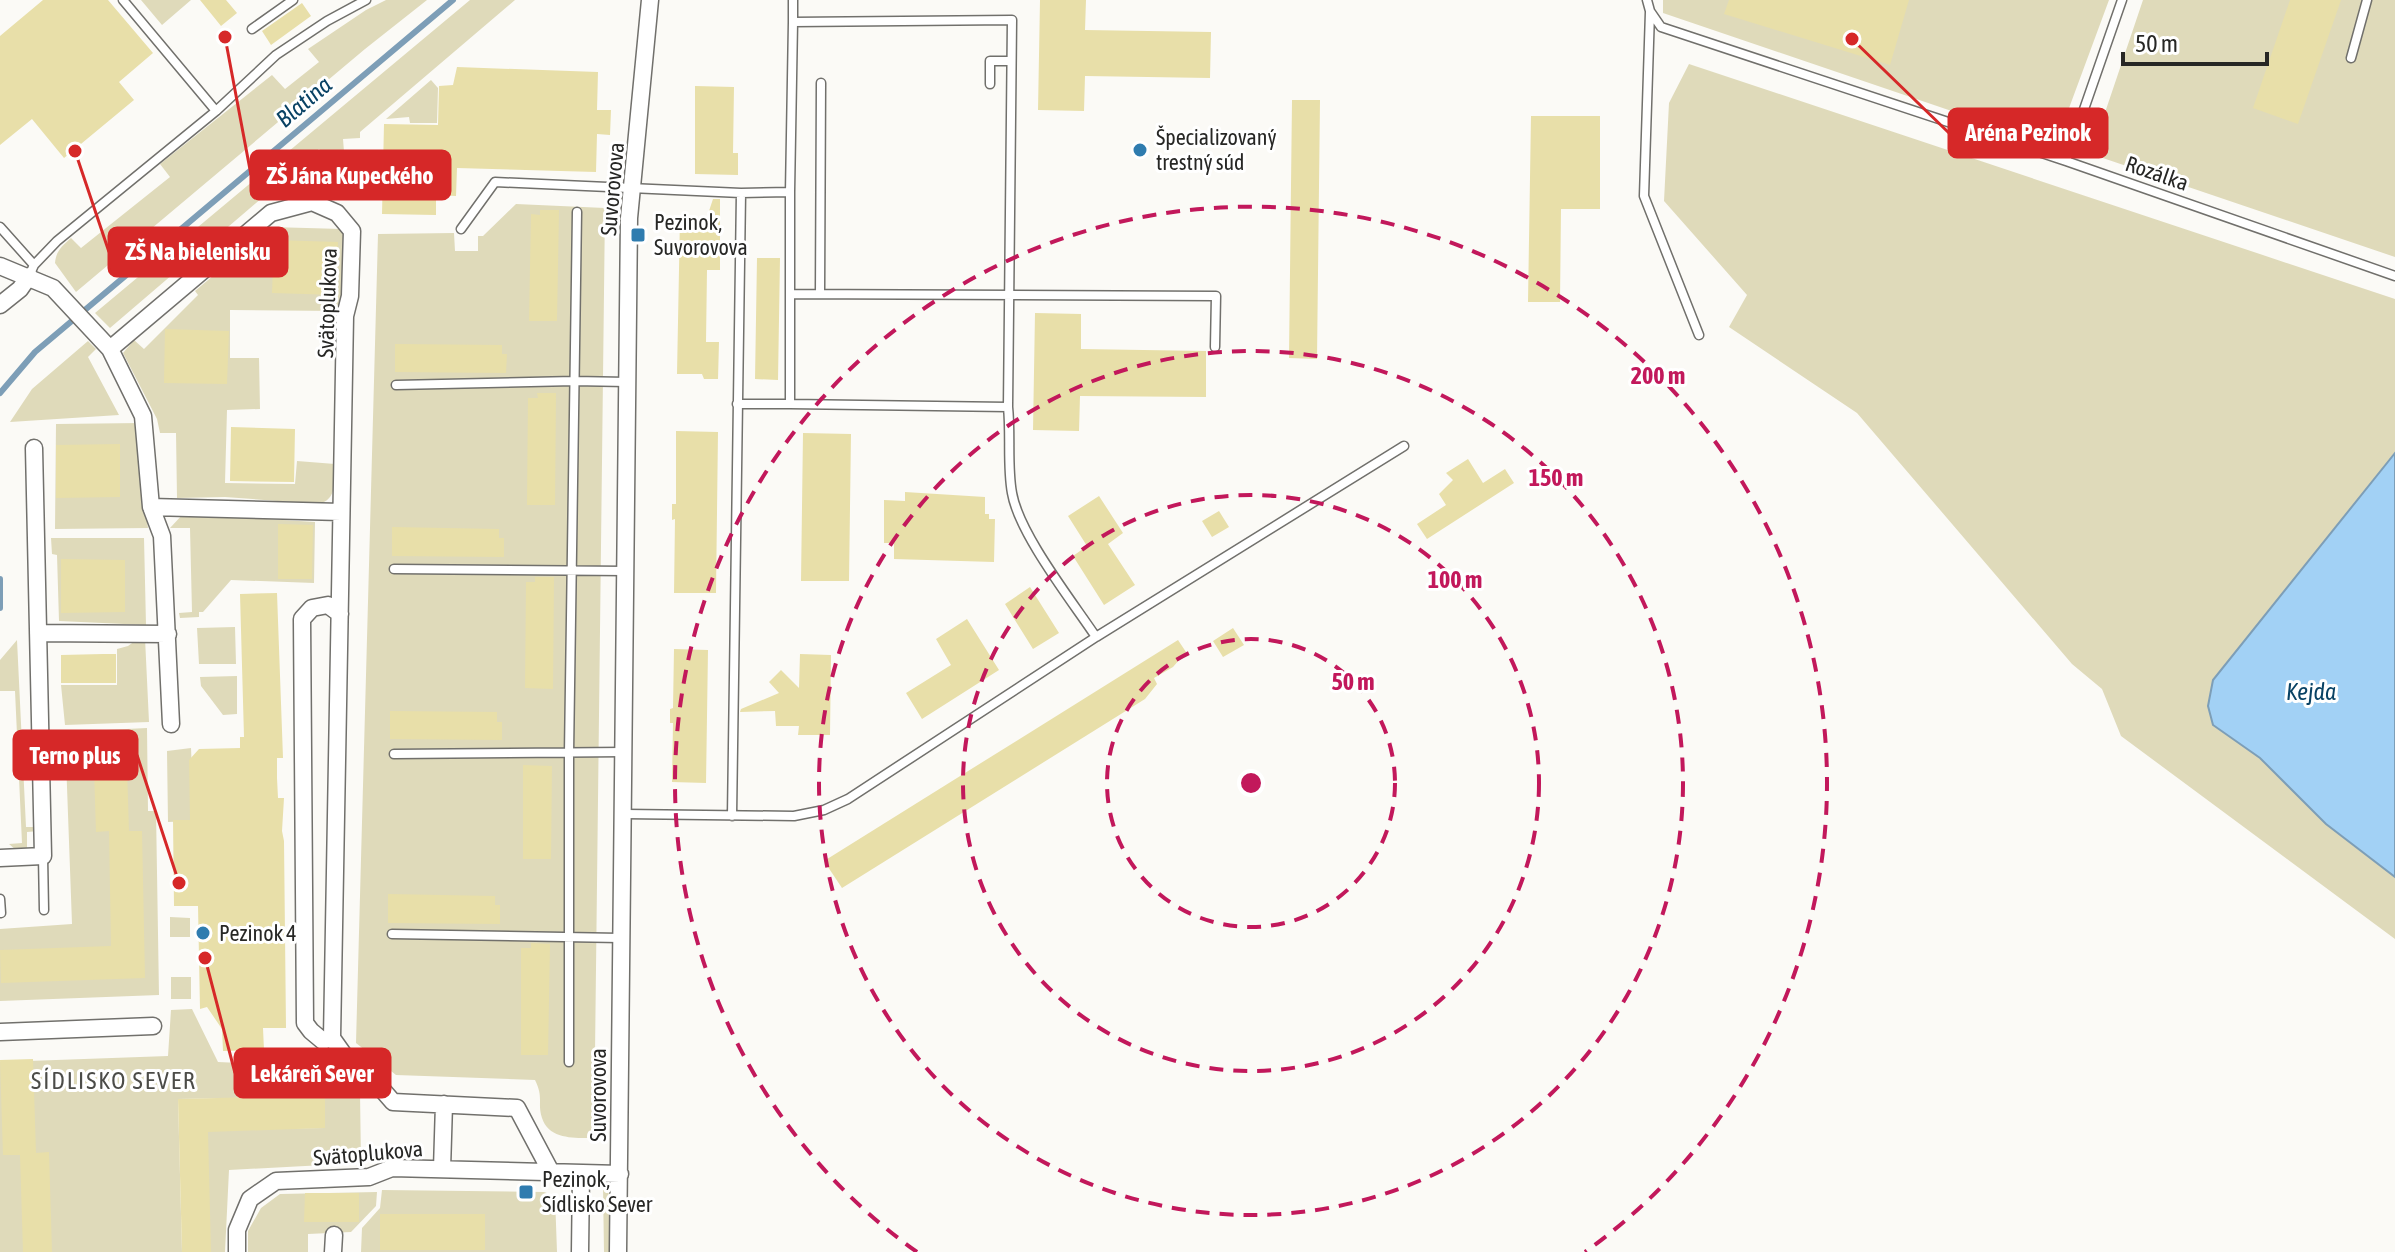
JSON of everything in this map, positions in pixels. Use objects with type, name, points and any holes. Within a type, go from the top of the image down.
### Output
[{"type":"street","name":"Suvorovova","points":[[618,1252],[629,218],[650,0]]},
{"type":"street","name":"Svätoplukova","points":[[110,349],[271,213],[312,202],[337,213],[352,231],[350,296],[345,316],[332,1038]]},
{"type":"street","points":[[0,266],[10,272],[32,271],[65,299],[110,349],[143,416],[151,507],[162,536],[171,724]]},
{"type":"street","points":[[0,305],[20,289],[32,271]]},
{"type":"street","points":[[0,858],[43,856],[34,448]]},
{"type":"street","points":[[151,507],[341,512]]},
{"type":"street","points":[[340,614],[328,605],[312,608],[302,619],[305,1023],[323,1041],[332,1038],[349,1062],[373,1079],[393,1102],[517,1108],[551,1172]]},
{"type":"street","points":[[38,633],[168,634]]},
{"type":"street","points":[[0,1032],[153,1026]]},
{"type":"street","points":[[442,1169],[444,1104]]},
{"type":"street","name":"Svätoplukova","points":[[237,1252],[237,1230],[250,1199],[276,1181],[369,1177],[392,1168],[620,1174]]},
{"type":"street","points":[[580,1252],[581,1174]]},
{"type":"lane","points":[[123,0],[216,111]]},
{"type":"lane","points":[[252,29],[293,0]]},
{"type":"lane","points":[[0,227],[32,271],[57,241],[216,111],[276,55],[327,21],[366,0]]},
{"type":"lane","points":[[790,404],[793,0]]},
{"type":"lane","points":[[1647,0],[1650,11],[1644,196],[1699,335]]},
{"type":"lane","points":[[2066,161],[2122,0]]},
{"type":"lane","points":[[2351,58],[2367,0]]},
{"type":"lane","name":"Rozálka","points":[[1650,11],[1661,27],[2066,161],[2395,276]]},
{"type":"lane","points":[[793,22],[1012,20],[1008,407],[1011,490],[1015,507],[1031,538],[1096,637]]},
{"type":"lane","points":[[990,84],[990,61],[1011,61]]},
{"type":"lane","points":[[820,294],[821,83]]},
{"type":"lane","points":[[461,229],[495,182],[741,193],[790,192]]},
{"type":"lane","points":[[732,816],[741,193]]},
{"type":"lane","name":"Suvorovova","points":[[569,1062],[569,753],[577,212]]},
{"type":"lane","points":[[790,294],[1216,296],[1215,347]]},
{"type":"lane","points":[[396,385],[628,382]]},
{"type":"lane","points":[[737,404],[1008,407]]},
{"type":"lane","points":[[625,814],[794,816],[824,810],[848,799],[1096,637],[1404,446]]},
{"type":"lane","points":[[394,569],[626,571]]},
{"type":"lane","points":[[394,754],[625,752]]},
{"type":"lane","points":[[43,856],[44,910]]},
{"type":"lane","points":[[0,899],[1,913]]},
{"type":"lane","points":[[392,934],[620,938]]},
{"type":"shaded area","points":[[141,0],[191,0],[162,25]]},
{"type":"shaded area","points":[[386,0],[427,0],[76,292],[55,263],[58,252],[71,238],[81,248],[170,177],[160,164],[272,75],[285,89],[319,62],[308,49]]},
{"type":"shaded area","points":[[470,0],[515,0],[360,132],[360,138],[343,139],[346,177],[319,149],[110,328],[95,313]]},
{"type":"shaded area","points":[[1663,0],[2109,0],[2055,146],[1663,13]]},
{"type":"shaded area","points":[[2143,0],[2395,0],[2395,257],[2091,154]]},
{"type":"shaded area","points":[[1689,64],[2395,299],[2395,453],[2213,680],[2208,706],[2213,725],[2260,758],[2326,824],[2395,877],[2395,939],[2121,736],[2102,689],[2072,664],[1857,413],[1729,327],[1747,295],[1664,201],[1669,103]]},
{"type":"shaded area","points":[[431,80],[438,88],[437,123],[410,123],[409,117],[386,119]]},
{"type":"shaded area","points":[[516,204],[605,208],[594,1138],[564,1136],[551,1130],[542,1118],[535,1080],[396,1075],[356,1043],[378,234],[454,233],[455,251],[478,251],[478,236],[483,236]]},
{"type":"shaded area","points":[[271,227],[342,229],[347,232],[347,297],[338,311],[230,310],[230,358],[259,358],[260,409],[227,410],[225,483],[295,484],[297,461],[335,464],[332,494],[318,504],[225,497],[177,498],[176,433],[160,433],[157,419],[123,353],[134,340],[144,349],[198,295],[195,291]]},
{"type":"shaded area","points":[[88,341],[96,349],[88,357],[119,415],[10,422],[32,389]]},
{"type":"shaded area","points":[[141,423],[143,492],[148,528],[55,529],[56,424]]},
{"type":"shaded area","points":[[183,514],[315,522],[314,583],[231,580],[203,612],[199,612],[199,617],[180,618],[179,613],[192,612],[190,528],[170,528]]},
{"type":"shaded area","points":[[51,538],[144,538],[146,625],[59,621],[57,555],[52,554]]},
{"type":"shaded area","points":[[235,627],[236,664],[199,664],[197,628]]},
{"type":"shaded area","points":[[145,638],[149,722],[65,725],[61,685],[117,685],[117,649]]},
{"type":"shaded area","points":[[17,640],[26,827],[39,827],[39,831],[27,832],[27,849],[16,850],[9,844],[22,843],[15,691],[0,691],[0,660]]},
{"type":"shaded area","points":[[237,676],[237,714],[223,715],[201,686],[200,677]]},
{"type":"shaded area","points":[[147,728],[148,811],[156,811],[159,995],[0,1001],[0,929],[72,924],[65,732]]},
{"type":"shaded area","points":[[191,748],[194,821],[168,822],[167,751]]},
{"type":"shaded area","points":[[170,917],[190,918],[190,937],[170,937]]},
{"type":"shaded area","points":[[171,977],[191,977],[191,999],[171,999]]},
{"type":"shaded area","points":[[192,1009],[218,1062],[304,1066],[360,1093],[361,1163],[229,1170],[225,1252],[207,1252],[198,1130],[325,1128],[325,1096],[178,1099],[182,1252],[0,1252],[0,1062],[168,1056],[171,1010]]},
{"type":"shaded area","points":[[603,1187],[610,1199],[610,1252],[604,1252]]},
{"type":"shaded area","points":[[382,1190],[544,1192],[555,1196],[557,1252],[361,1252],[362,1228],[380,1208]]},
{"type":"shaded area","points":[[377,1192],[376,1206],[351,1232],[308,1234],[308,1252],[248,1252],[248,1231],[261,1208],[280,1194]]},
{"type":"water","name":"Kejda","points":[[2395,453],[2395,877],[2326,824],[2260,758],[2213,725],[2208,706],[2213,680]]},
{"type":"building","points":[[43,0],[108,0],[153,53],[119,82],[134,100],[64,158],[32,119],[0,145],[0,36]]},
{"type":"building","points":[[200,0],[226,0],[237,13],[221,26]]},
{"type":"building","points":[[1040,0],[1086,0],[1085,30],[1211,32],[1210,78],[1085,76],[1084,111],[1038,110]]},
{"type":"building","points":[[1729,0],[1909,0],[1890,65],[1724,14]]},
{"type":"building","points":[[2290,0],[2341,0],[2298,124],[2253,108]]},
{"type":"building","points":[[302,3],[311,16],[271,45],[262,31]]},
{"type":"building","points":[[457,67],[598,72],[597,110],[611,110],[610,135],[597,134],[596,172],[457,168],[456,196],[436,195],[436,215],[382,214],[384,124],[438,125],[439,86],[453,85]]},
{"type":"building","points":[[695,86],[734,87],[733,153],[738,153],[738,175],[695,174]]},
{"type":"building","points":[[1292,100],[1320,100],[1317,359],[1289,358]]},
{"type":"building","points":[[1531,116],[1600,116],[1600,209],[1561,209],[1560,302],[1528,302]]},
{"type":"building","points":[[713,199],[720,199],[720,270],[707,270],[706,342],[719,342],[718,379],[704,379],[702,374],[677,374],[680,217],[707,217]]},
{"type":"building","points":[[540,210],[559,210],[557,321],[529,321],[531,214],[540,215]]},
{"type":"building","points":[[274,240],[338,242],[337,295],[272,293]]},
{"type":"building","points":[[757,258],[780,258],[778,380],[755,379]]},
{"type":"building","points":[[1035,313],[1081,314],[1081,349],[1206,351],[1206,397],[1080,396],[1079,431],[1033,430]]},
{"type":"building","points":[[165,329],[229,331],[227,384],[164,383]]},
{"type":"building","points":[[395,344],[502,345],[502,354],[507,354],[506,373],[395,372]]},
{"type":"building","points":[[537,393],[556,393],[555,505],[527,505],[528,398],[538,398]]},
{"type":"building","points":[[231,427],[295,429],[294,482],[230,481]]},
{"type":"building","points":[[676,431],[718,432],[716,593],[674,593],[675,519],[672,520],[672,504],[676,504]]},
{"type":"building","points":[[803,433],[851,434],[849,581],[801,581]]},
{"type":"building","points":[[120,444],[120,497],[56,498],[56,445]]},
{"type":"building","points":[[1468,459],[1483,483],[1505,469],[1514,483],[1427,539],[1417,524],[1446,505],[1439,494],[1453,480],[1446,473]]},
{"type":"building","points":[[905,492],[985,497],[985,514],[989,514],[989,519],[995,519],[994,562],[894,559],[894,543],[884,543],[884,500],[905,501]]},
{"type":"building","points":[[1099,496],[1123,533],[1108,544],[1135,585],[1104,605],[1073,556],[1087,546],[1068,516]]},
{"type":"building","points":[[1219,511],[1229,527],[1212,537],[1202,521]]},
{"type":"building","points":[[278,524],[313,525],[312,579],[278,579]]},
{"type":"building","points":[[392,527],[499,529],[499,538],[504,538],[504,557],[392,556]]},
{"type":"building","points":[[61,559],[125,560],[125,612],[61,613]]},
{"type":"building","points":[[535,577],[554,577],[553,689],[525,688],[526,582],[535,582]]},
{"type":"building","points":[[1030,587],[1059,633],[1033,649],[1005,604]]},
{"type":"building","points":[[277,593],[283,758],[277,758],[277,778],[278,798],[284,798],[286,1028],[263,1028],[264,1050],[223,1051],[222,1029],[207,1007],[200,1009],[198,906],[174,906],[173,820],[190,820],[189,760],[199,749],[240,748],[240,737],[244,737],[240,594]]},
{"type":"building","points":[[967,619],[999,670],[922,719],[906,693],[951,665],[936,639]]},
{"type":"building","points":[[1233,628],[1244,645],[1223,657],[1213,641]]},
{"type":"building","points":[[1178,640],[1186,652],[1173,667],[1154,678],[1157,684],[1145,699],[842,888],[824,861]]},
{"type":"building","points":[[674,649],[708,650],[706,783],[672,782],[673,723],[670,723],[670,709],[673,708]]},
{"type":"building","points":[[116,654],[116,683],[61,683],[61,655]]},
{"type":"building","points":[[800,654],[831,655],[830,735],[798,735],[799,726],[776,726],[775,711],[740,712],[779,693],[769,682],[781,670],[799,688]]},
{"type":"building","points":[[390,711],[497,712],[497,722],[502,722],[502,740],[390,739]]},
{"type":"building","points":[[126,736],[129,831],[142,831],[145,978],[1,983],[0,950],[111,946],[109,831],[96,832],[93,737]]},
{"type":"building","points":[[523,765],[552,766],[551,859],[523,859]]},
{"type":"building","points":[[388,894],[495,896],[495,905],[500,905],[500,924],[388,923]]},
{"type":"building","points":[[531,943],[550,944],[548,1055],[521,1055],[521,948],[531,948]]},
{"type":"building","points":[[33,1059],[36,1153],[49,1152],[52,1252],[23,1252],[20,1155],[3,1155],[0,1060]]},
{"type":"building","points":[[325,1095],[325,1128],[208,1132],[211,1252],[182,1252],[178,1099]]},
{"type":"building","points":[[305,1193],[359,1193],[359,1222],[304,1222]]},
{"type":"building","points":[[380,1214],[485,1214],[485,1250],[380,1250]]},
{"type":"waterway","name":"Blatina","points":[[0,393],[35,352],[453,0]]},
{"type":"waterway","name":"Blatina","points":[[0,579],[0,608]]},
{"type":"place","name":"ZŠ Jána Kupeckého","points":[[225,37]]},
{"type":"place","name":"Aréna Pezinok","points":[[1852,39]]},
{"type":"place","name":"Špecializovaný trestný súd","points":[[1140,150]]},
{"type":"place","name":"ZŠ Na bielenisku","points":[[75,151]]},
{"type":"place","name":"Pezinok, Suvorovova","points":[[638,235]]},
{"type":"place","name":"Terno plus","points":[[179,883]]},
{"type":"place","name":"Pezinok 4","points":[[203,933]]},
{"type":"place","name":"Lekáreň Sever","points":[[205,958]]},
{"type":"place","name":"Pezinok, Sídlisko Sever","points":[[526,1192]]},
{"type":"district","name":"SÍDLISKO SEVER","points":[[114,1081]]}]
